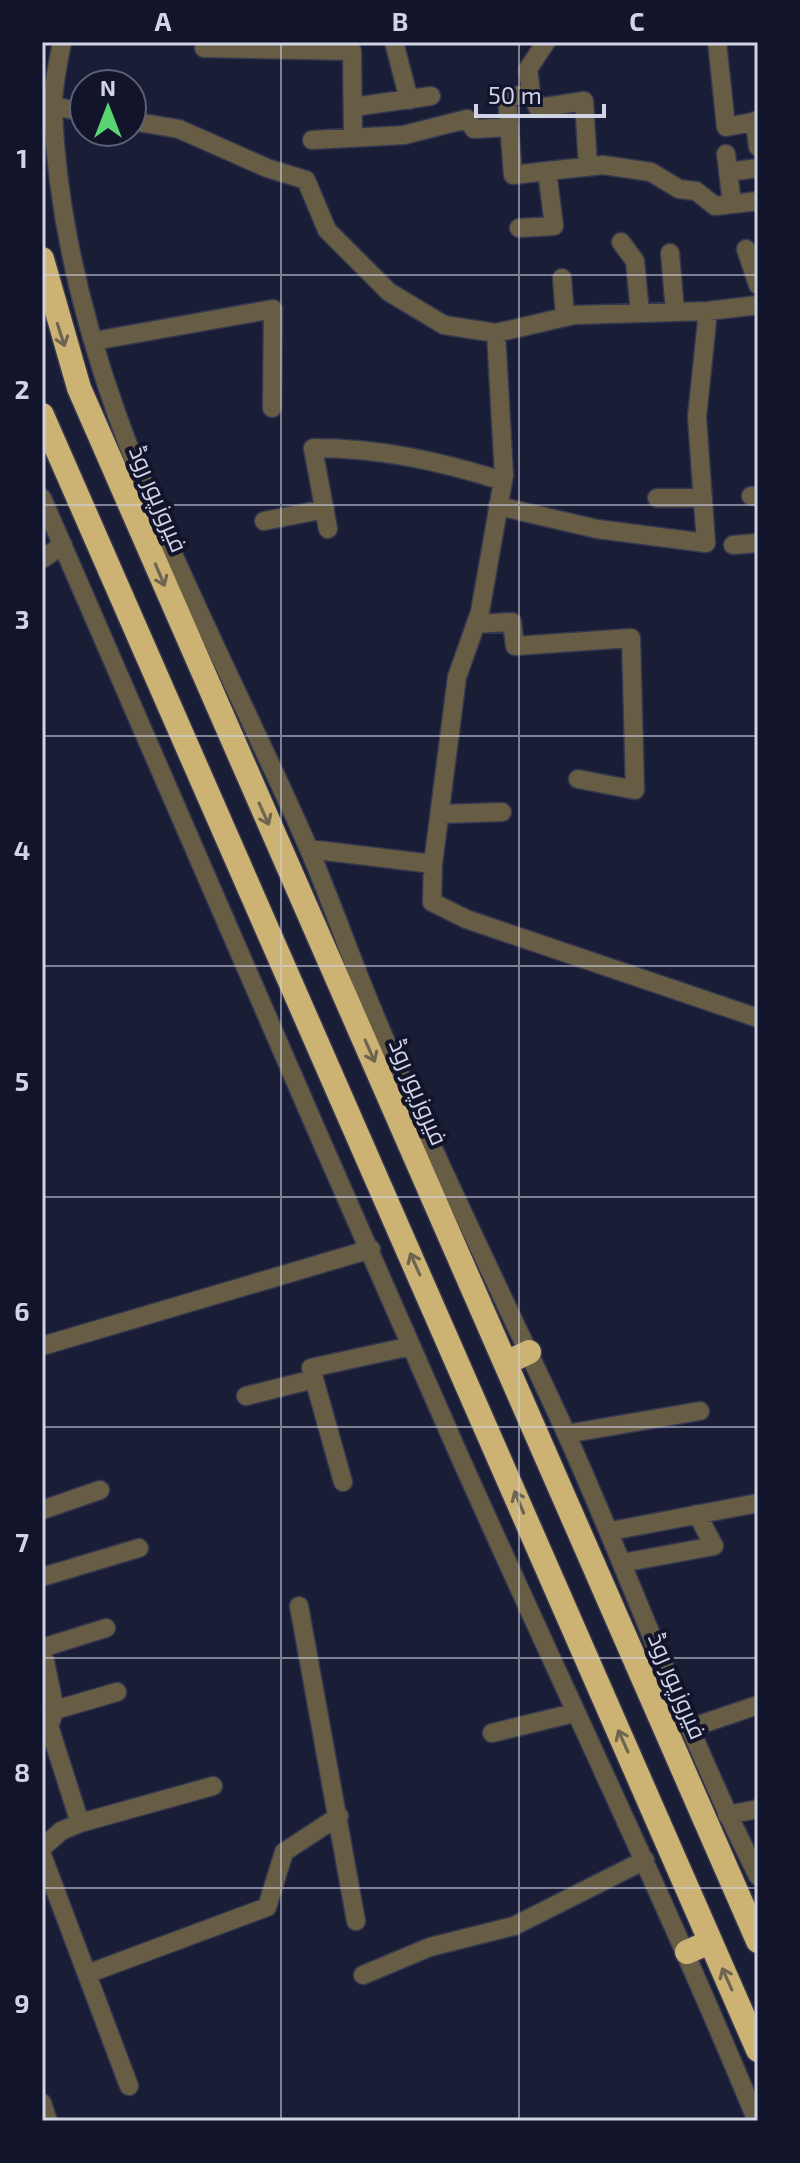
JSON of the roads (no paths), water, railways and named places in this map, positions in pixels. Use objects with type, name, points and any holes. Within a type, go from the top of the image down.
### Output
[{"type":"highway","name":"فیروزپور روڈ","points":[[42,259],[79,388],[194,628],[506,1363],[758,1941]]},
{"type":"highway","points":[[42,415],[758,2050]]},
{"type":"highway","points":[[506,1363],[529,1352]]},
{"type":"highway","points":[[660,1825],[699,1808]]},
{"type":"highway","points":[[687,1952],[710,1942]]},
{"type":"street","points":[[62,42],[52,106],[67,236],[104,382],[194,628],[309,849],[378,1024],[611,1531],[727,1815],[758,1876]]},
{"type":"street","points":[[394,42],[409,100]]},
{"type":"street","points":[[546,42],[528,69],[531,93],[538,108],[584,101],[588,167]]},
{"type":"street","points":[[717,42],[726,127],[756,121],[758,147]]},
{"type":"street","points":[[204,48],[352,51],[353,138]]},
{"type":"street","points":[[531,93],[507,98],[513,175],[588,167],[651,172],[679,189],[696,191],[715,206],[758,201]]},
{"type":"street","points":[[353,107],[431,96]]},
{"type":"street","points":[[52,106],[68,109]]},
{"type":"street","points":[[312,140],[404,135],[467,119],[474,129],[509,127]]},
{"type":"street","points":[[148,124],[179,129],[267,168],[306,180],[327,230],[389,292],[444,325],[496,333],[565,317],[708,311],[758,305]]},
{"type":"street","points":[[732,204],[727,163],[758,168]]},
{"type":"street","points":[[519,228],[554,226],[547,171]]},
{"type":"street","points":[[621,242],[635,261],[640,313]]},
{"type":"street","points":[[746,249],[758,285]]},
{"type":"street","points":[[670,253],[675,312]]},
{"type":"street","points":[[562,278],[565,317]]},
{"type":"street","points":[[94,341],[273,309],[272,408]]},
{"type":"street","points":[[498,506],[597,529],[706,543],[697,417],[708,311]]},
{"type":"street","points":[[496,333],[503,481],[476,624],[457,677],[433,864],[432,902],[466,919],[758,1018]]},
{"type":"street","points":[[328,529],[313,448],[362,448],[430,459],[503,481]]},
{"type":"street","points":[[42,498],[411,1346],[574,1713],[687,1952],[757,2121]]},
{"type":"street","points":[[657,498],[703,498]]},
{"type":"street","points":[[264,521],[325,509]]},
{"type":"street","points":[[733,545],[758,543]]},
{"type":"street","points":[[42,559],[63,545]]},
{"type":"street","points":[[476,624],[512,622],[515,646],[631,638],[635,790],[578,779]]},
{"type":"street","points":[[441,814],[502,812]]},
{"type":"street","points":[[309,849],[433,864]]},
{"type":"street","points":[[42,1346],[371,1249]]},
{"type":"street","points":[[343,1482],[311,1368],[411,1346]]},
{"type":"street","points":[[246,1396],[314,1379]]},
{"type":"street","points":[[566,1434],[700,1411]]},
{"type":"street","points":[[42,1510],[100,1490]]},
{"type":"street","points":[[611,1531],[757,1506]]},
{"type":"street","points":[[622,1563],[714,1546],[697,1514]]},
{"type":"street","points":[[42,1577],[139,1548]]},
{"type":"street","points":[[299,1606],[356,1921]]},
{"type":"street","points":[[80,1823],[49,1726],[55,1710],[42,1648],[106,1628]]},
{"type":"street","points":[[55,1710],[117,1692]]},
{"type":"street","points":[[690,1728],[758,1705]]},
{"type":"street","points":[[492,1733],[574,1713]]},
{"type":"street","points":[[42,1848],[61,1831],[80,1823],[213,1786]]},
{"type":"street","points":[[727,1815],[758,1809]]},
{"type":"street","points":[[87,1974],[267,1907],[284,1852],[339,1816]]},
{"type":"street","points":[[42,1855],[129,2086]]},
{"type":"street","points":[[363,1975],[430,1947],[514,1926],[645,1860]]},
{"type":"street","points":[[42,2103],[48,2121]]}]
